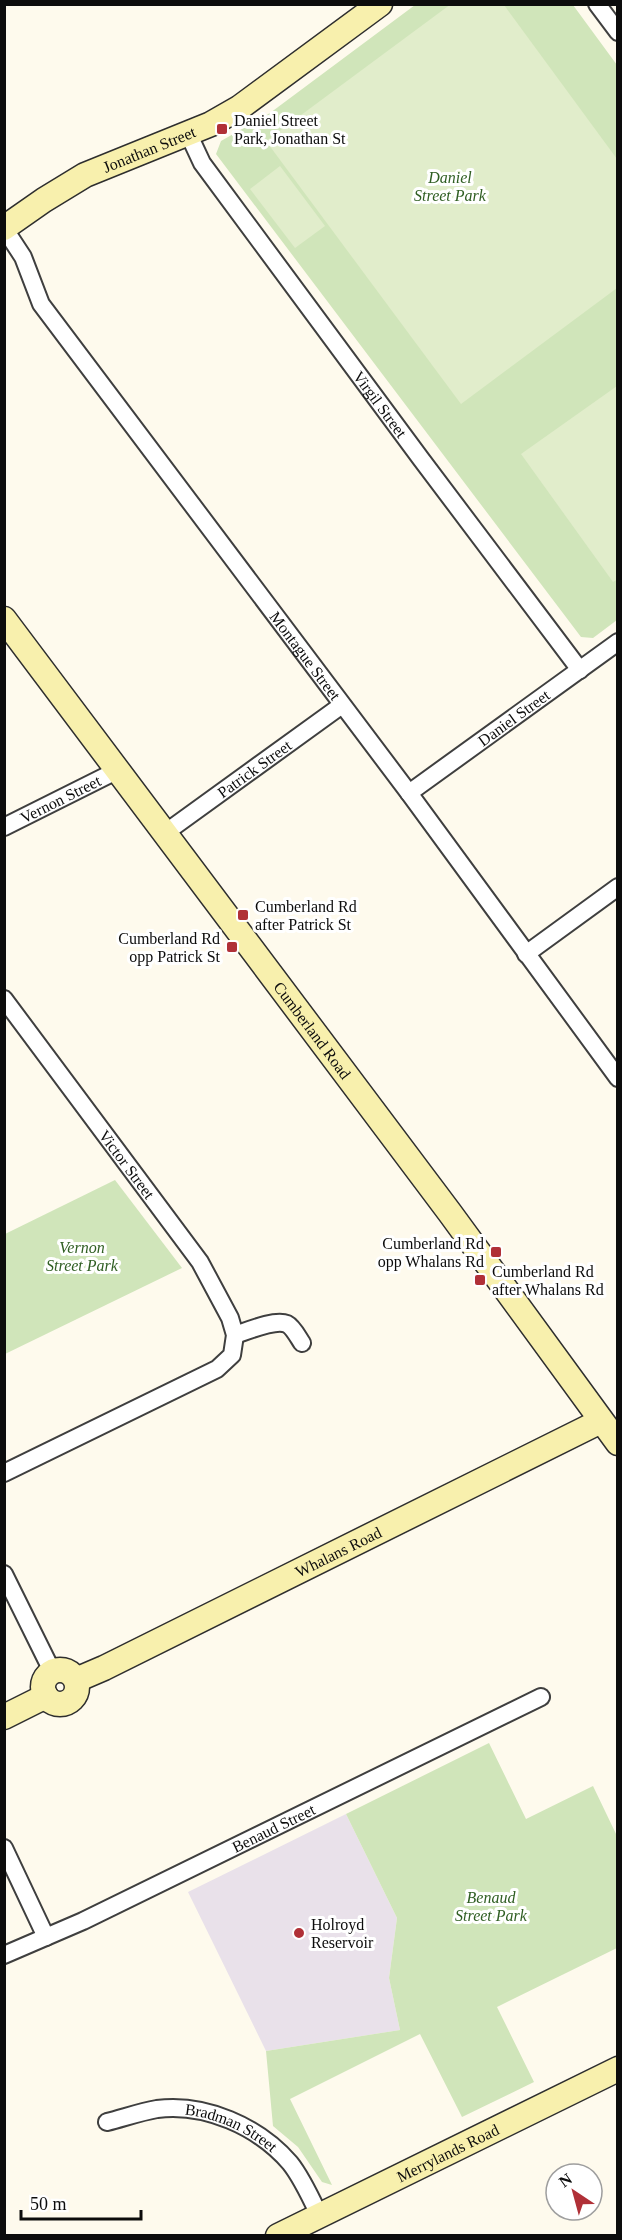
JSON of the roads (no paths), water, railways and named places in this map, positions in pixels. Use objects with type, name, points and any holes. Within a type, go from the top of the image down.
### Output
[{"type":"street","points":[[597,4],[618,32]]},
{"type":"street","name":"Jonathan Street","points":[[4,228],[85,175],[188,133],[225,116],[253,99],[364,9]]},
{"type":"street","name":"Virgil Street","points":[[188,133],[202,163],[580,670]]},
{"type":"street","name":"Montague Street","points":[[4,228],[23,257],[41,304],[409,793],[618,1078]]},
{"type":"street","name":"Cumberland Road","points":[[4,619],[456,1221],[618,1443]]},
{"type":"street","name":"Daniel Street","points":[[409,793],[618,642]]},
{"type":"street","name":"Patrick Street","points":[[165,833],[342,705]]},
{"type":"street","name":"Vernon Street","points":[[4,827],[118,770]]},
{"type":"street","points":[[526,954],[618,887]]},
{"type":"street","name":"Victor Street","points":[[4,999],[195,1254],[230,1318],[236,1335]]},
{"type":"street","points":[[4,1473],[218,1369],[232,1355],[236,1335],[282,1323],[291,1327],[302,1343]]},
{"type":"street","name":"Whalans Road","points":[[76,1680],[601,1421]]},
{"type":"street","points":[[4,1574],[52,1671]]},
{"type":"street","points":[[66,1670],[76,1680],[76,1692],[69,1701],[58,1704],[46,1696],[43,1689],[44,1681],[52,1671],[66,1670]]},
{"type":"street","points":[[4,1717],[46,1696]]},
{"type":"street","name":"Benaud Street","points":[[4,1955],[355,1789],[542,1697]]},
{"type":"street","points":[[4,1848],[46,1937]]},
{"type":"street","name":"Merrylands Road","points":[[278,2235],[618,2069]]},
{"type":"street","name":"Bradman Street","points":[[107,2122],[156,2109],[184,2108],[228,2120],[270,2143],[291,2164],[319,2215]]},
{"type":"place","name":"Daniel Street Park, Jonathan St","points":[[222,129]]},
{"type":"place","name":"Cumberland Rd after Patrick St","points":[[243,915]]},
{"type":"place","name":"Cumberland Rd opp Patrick St","points":[[232,947]]},
{"type":"place","name":"Cumberland Rd opp Whalans Rd","points":[[496,1252]]},
{"type":"place","name":"Cumberland Rd after Whalans Rd","points":[[480,1280]]},
{"type":"place","name":"Holroyd Reservoir","points":[[299,1933]]},
{"type":"park label","name":"Daniel Street Park","points":[[450,186]]},
{"type":"park label","name":"Vernon Street Park","points":[[82,1256]]},
{"type":"park label","name":"Benaud Street Park","points":[[491,1906]]}]
